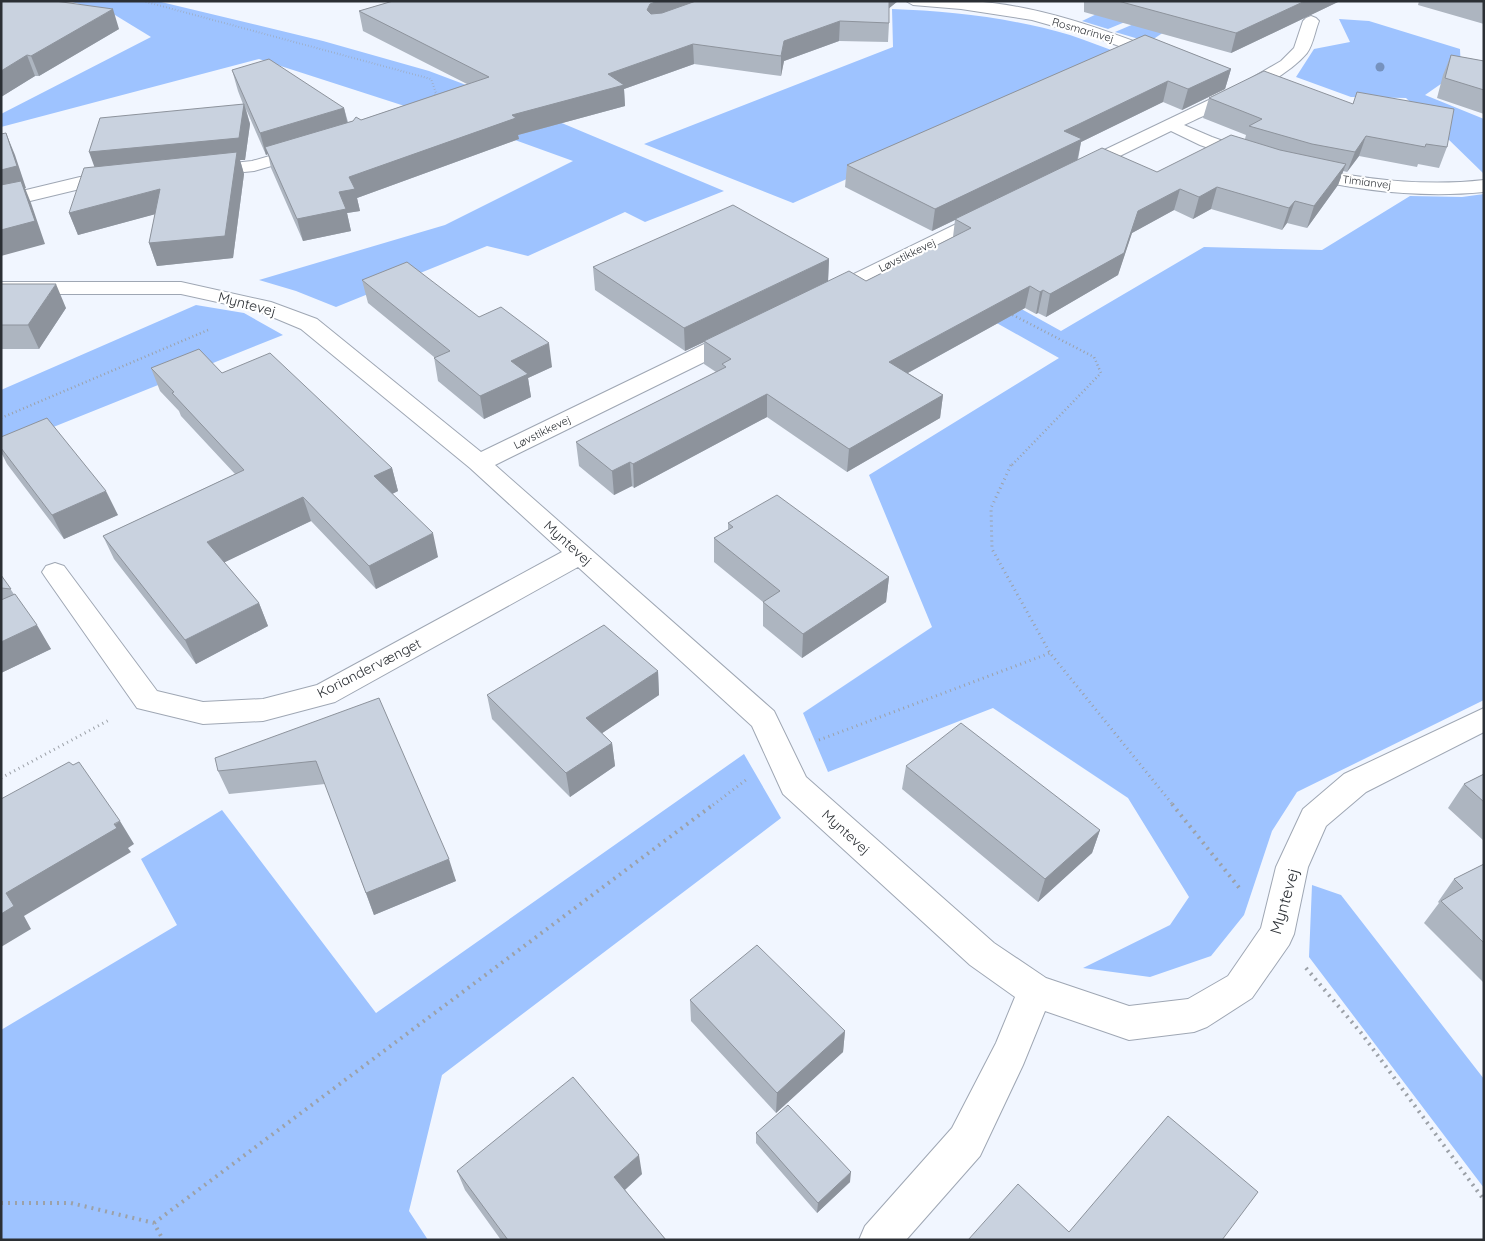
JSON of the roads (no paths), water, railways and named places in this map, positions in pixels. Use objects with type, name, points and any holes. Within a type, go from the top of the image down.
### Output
[{"type":"street","name":"Rosmarinvej","points":[[913,1],[976,6],[1065,23],[1102,34],[1173,62]]},
{"type":"street","points":[[1063,178],[1169,124],[1236,85],[1287,64],[1301,50],[1311,21]]},
{"type":"street","points":[[1169,124],[1206,142],[1261,161]]},
{"type":"street","points":[[186,173],[254,166],[324,144]]},
{"type":"street","name":"Timianvej","points":[[1289,168],[1327,177],[1411,187],[1470,188],[1484,186]]},
{"type":"street","points":[[1,202],[80,183],[129,179]]},
{"type":"street","name":"Løvstikkevej","points":[[813,301],[1002,208]]},
{"type":"street","name":"Myntevej","points":[[1,288],[181,288],[264,306],[309,324],[479,463],[764,720],[794,785],[982,954],[1035,991],[1129,1023],[1194,1015],[1240,987],[1277,934],[1292,867],[1314,818],[1355,783],[1484,719]]},
{"type":"street","name":"Løvstikkevej","points":[[479,463],[751,331]]},
{"type":"street","name":"Koriandervænget","points":[[56,572],[147,700],[203,713],[263,710],[325,694],[580,554]]},
{"type":"street","points":[[879,1240],[966,1142],[1010,1054],[1035,991]]}]
